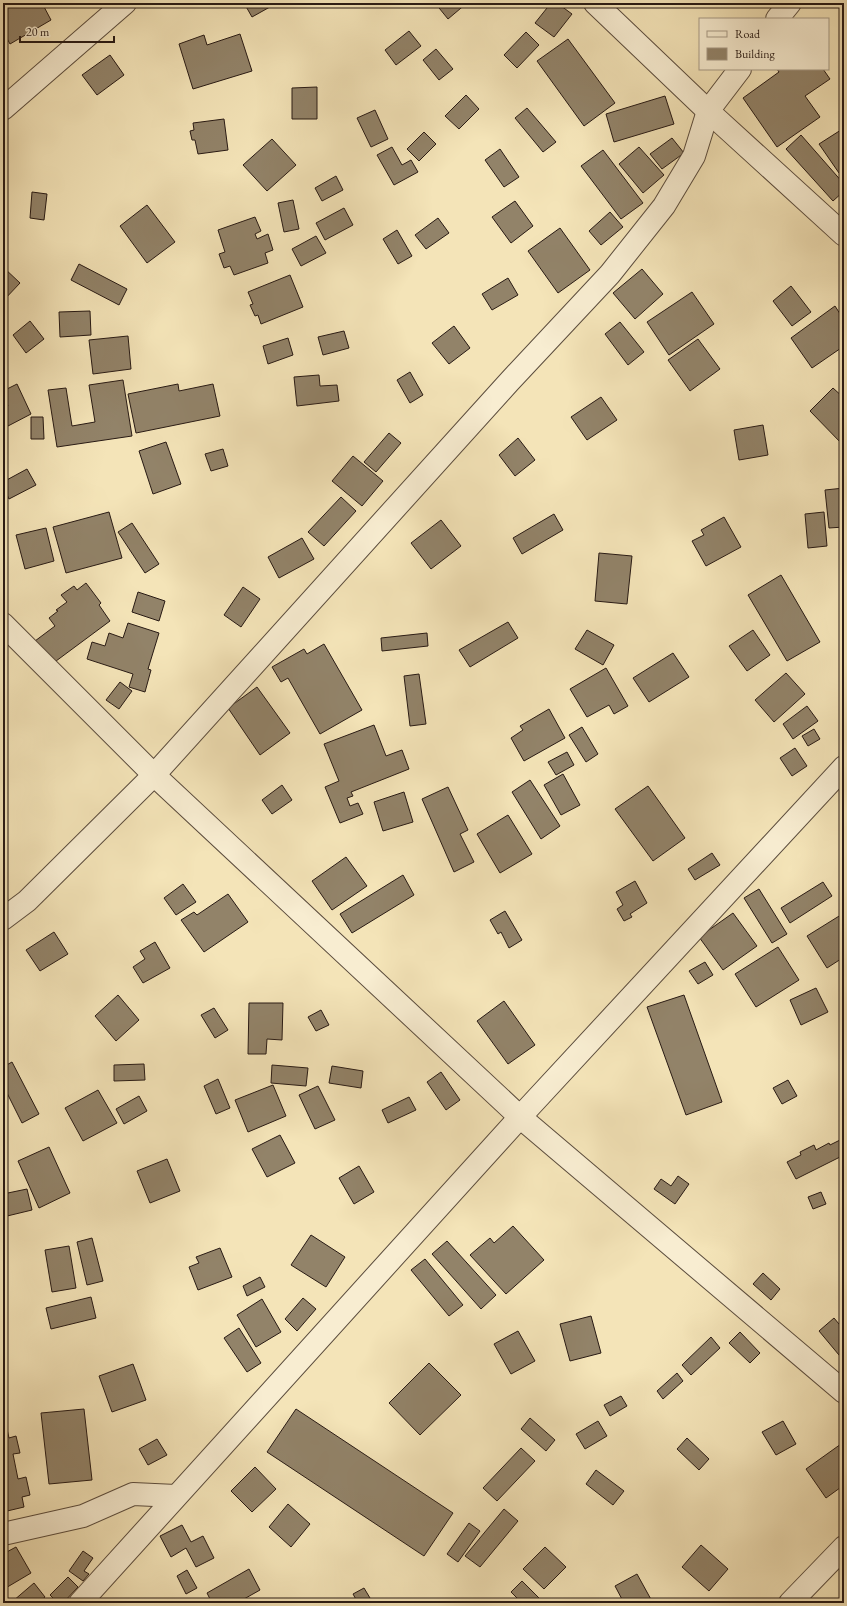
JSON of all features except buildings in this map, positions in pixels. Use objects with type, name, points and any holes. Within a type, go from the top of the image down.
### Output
[{"type":"street","points":[[3,109],[125,3]]},
{"type":"street","points":[[595,3],[708,110],[844,235]]},
{"type":"street","points":[[778,18],[790,3]]},
{"type":"street","points":[[3,919],[27,901],[154,775],[509,382],[610,274],[664,206],[694,156],[708,110],[739,70]]},
{"type":"street","points":[[3,624],[154,775],[520,1117],[844,1392]]},
{"type":"street","points":[[80,1603],[520,1117],[844,766]]},
{"type":"street","points":[[3,1534],[82,1516],[133,1494],[176,1496]]},
{"type":"street","points":[[790,1603],[844,1547]]}]
